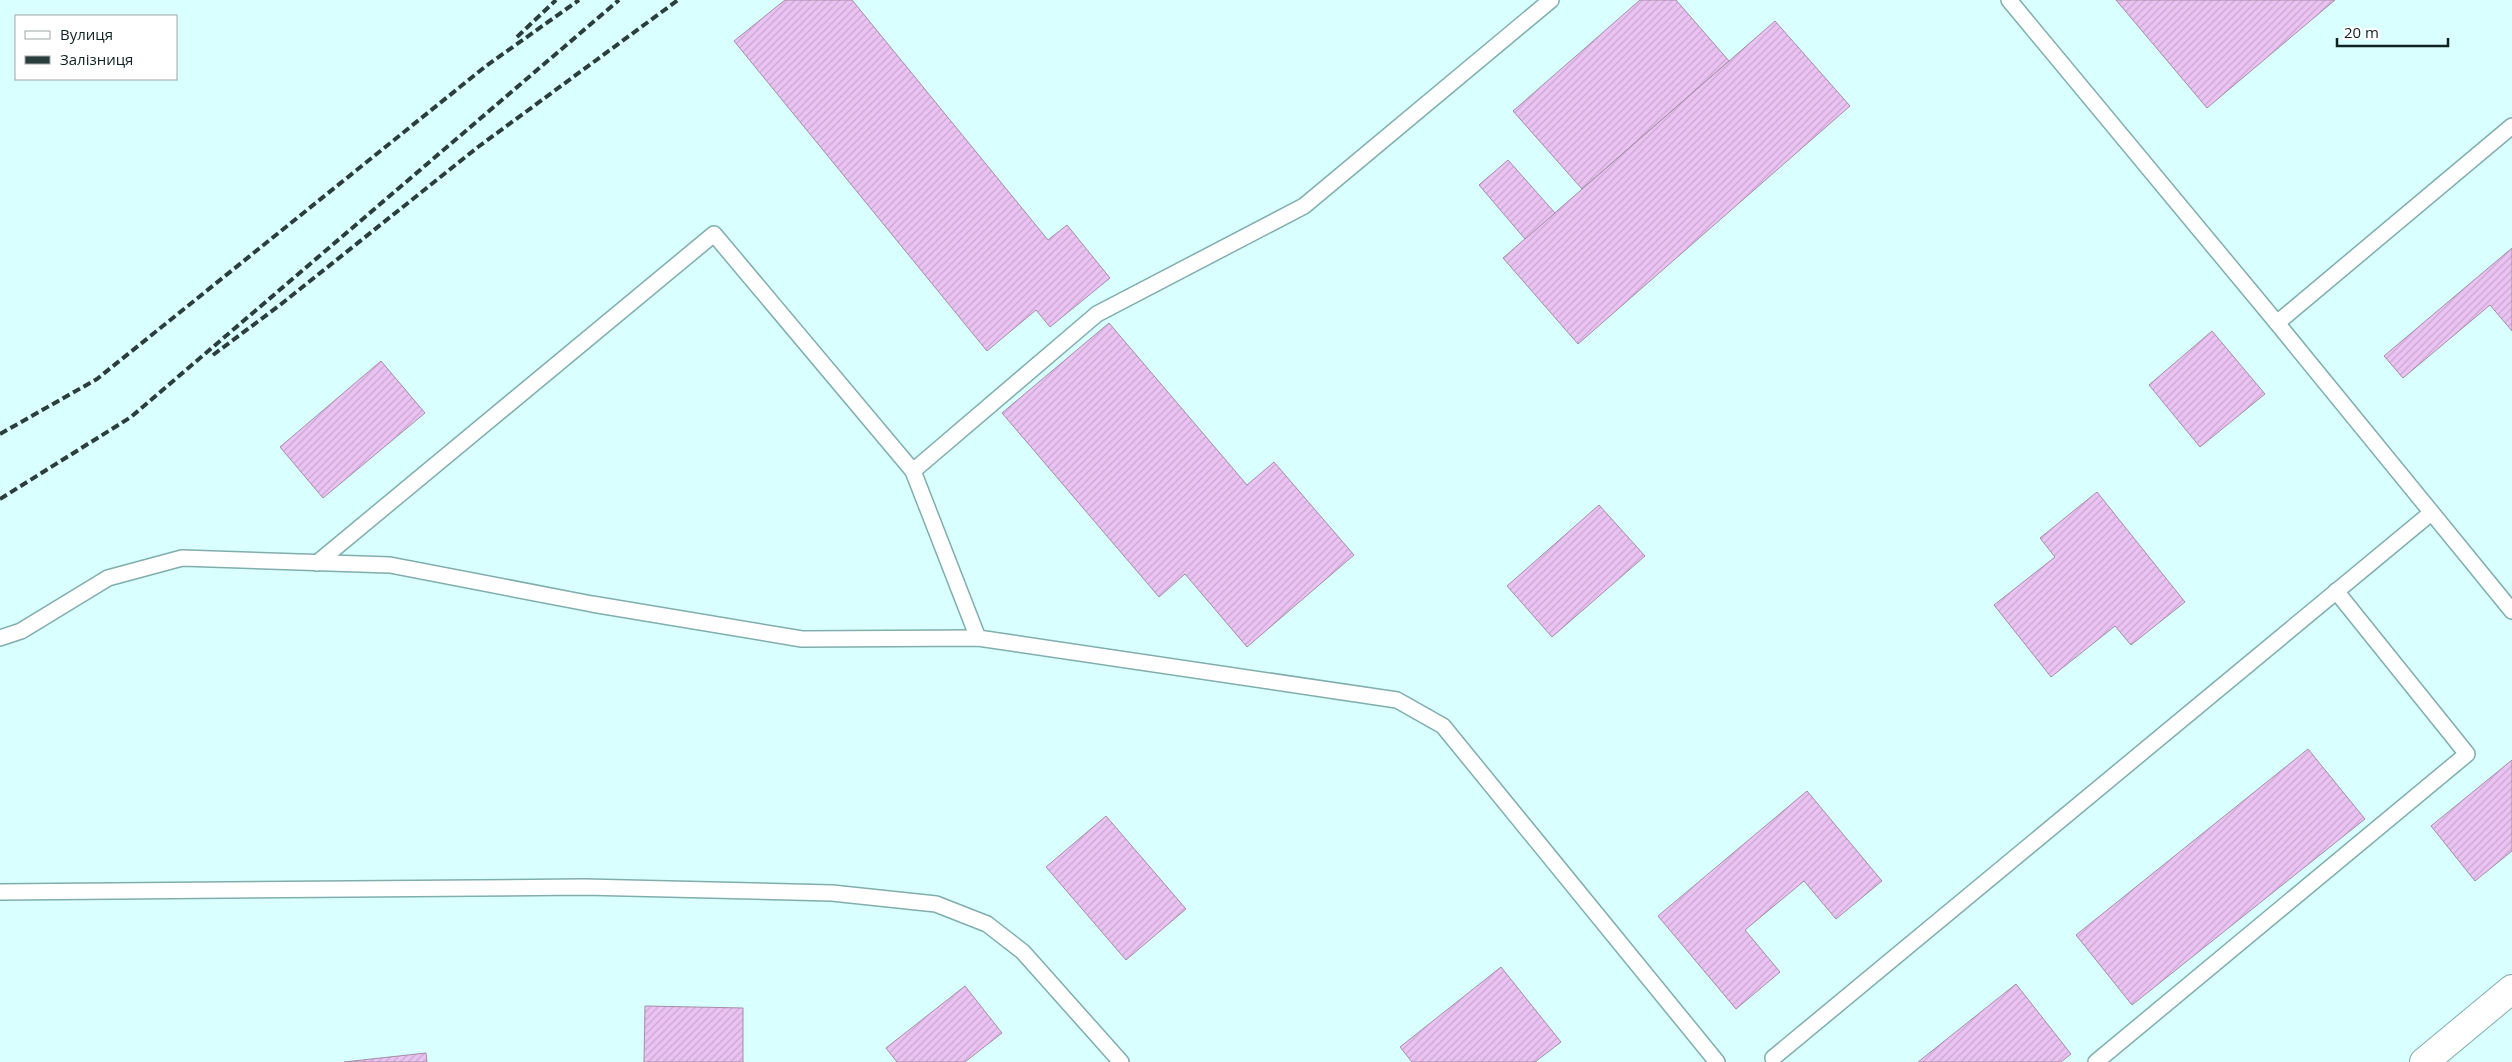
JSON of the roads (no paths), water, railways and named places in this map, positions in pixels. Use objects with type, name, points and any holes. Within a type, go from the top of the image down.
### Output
[{"type":"street","points":[[2424,1062],[2512,989]]},
{"type":"lane","points":[[913,471],[1097,314],[1304,206],[1551,0]]},
{"type":"lane","points":[[2009,0],[2277,323],[2430,513],[2512,611]]},
{"type":"lane","points":[[2277,323],[2512,126]]},
{"type":"lane","points":[[317,563],[714,234],[913,471],[978,638]]},
{"type":"lane","points":[[1773,1058],[2430,513]]},
{"type":"lane","points":[[0,638],[21,631],[108,578],[182,558],[390,565],[592,604],[802,639],[978,638],[1397,700],[1443,726],[1717,1062]]},
{"type":"lane","points":[[2096,1062],[2467,754],[2336,591]]},
{"type":"lane","points":[[0,892],[584,887],[832,893],[936,904],[987,924],[1023,952],[1122,1062]]},
{"type":"railway","points":[[517,37],[556,0]]},
{"type":"railway","points":[[0,434],[97,379],[486,66],[579,0]]},
{"type":"railway","points":[[0,499],[131,417],[619,0]]},
{"type":"railway","points":[[213,355],[280,305],[478,147],[678,0]]}]
